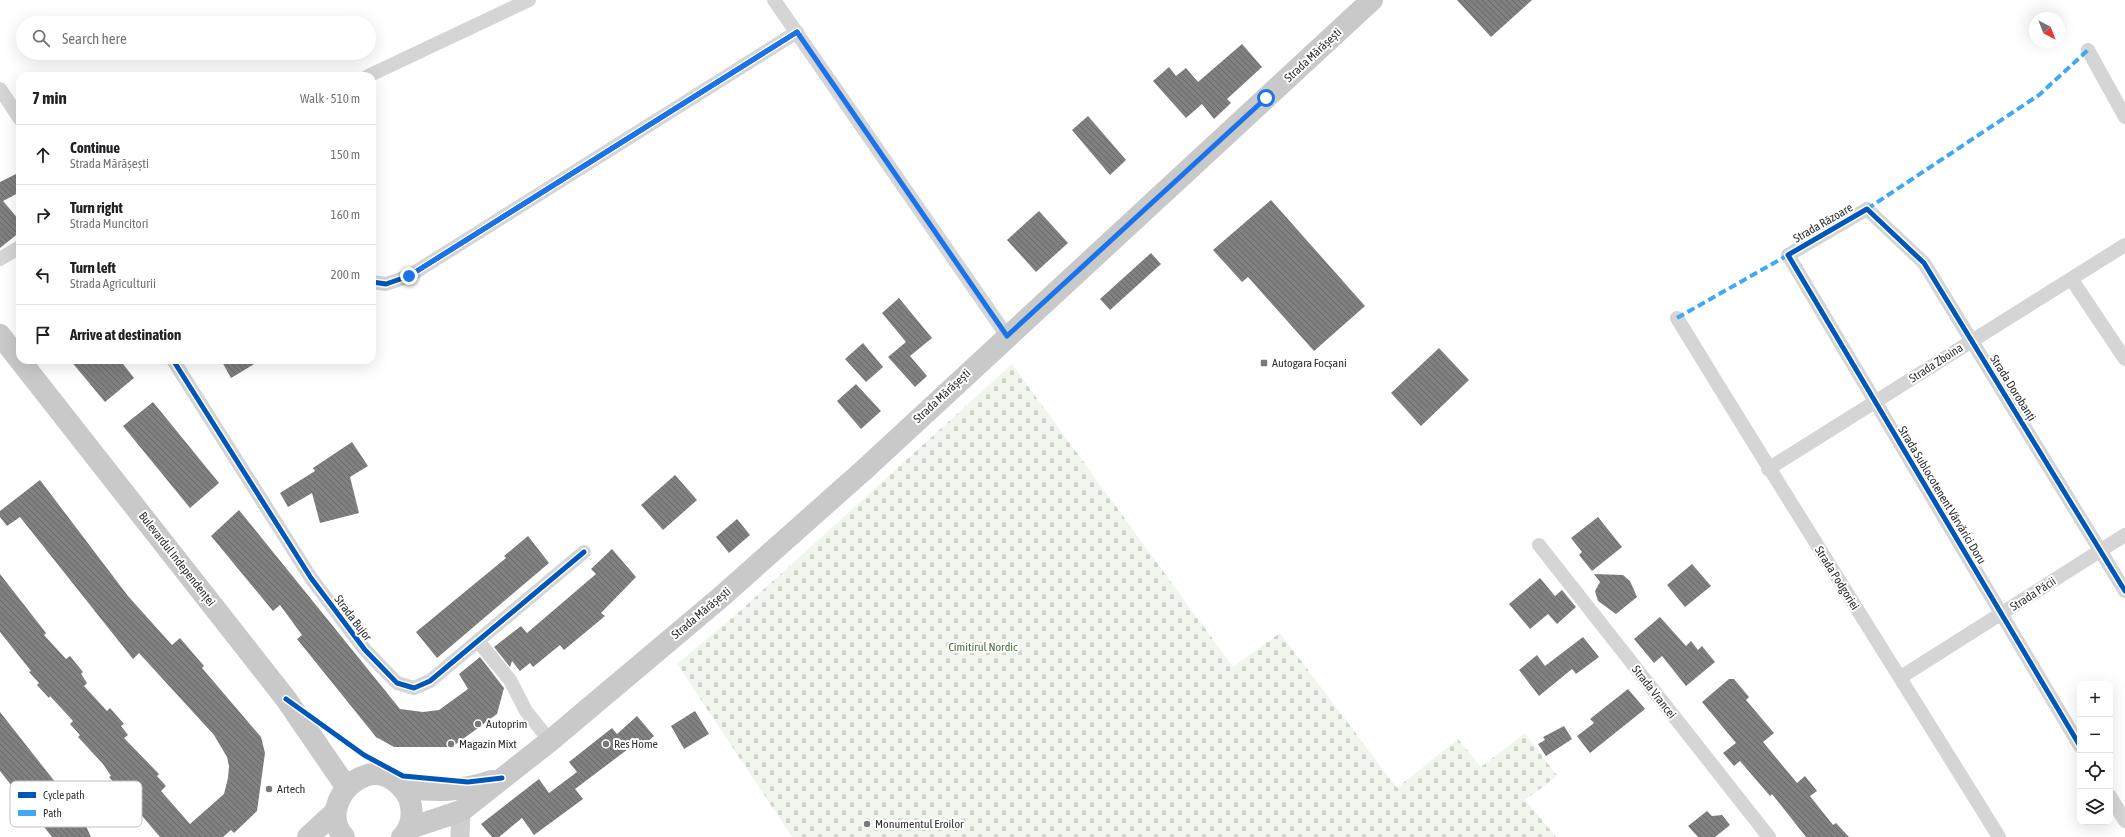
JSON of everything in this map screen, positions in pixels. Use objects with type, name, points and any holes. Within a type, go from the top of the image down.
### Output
[{"type":"main road","name":"Strada Mărășești","points":[[408,833],[461,811],[500,778],[550,741],[721,597],[865,468],[1372,0]]},
{"type":"main road","name":"Bulevardul Independenței","points":[[0,335],[16,355]]},
{"type":"main road","name":"Bulevardul Independenței","points":[[23,364],[286,699],[347,788]]},
{"type":"main road","points":[[344,837],[337,824],[335,812],[339,799],[347,788],[365,776],[376,774],[390,779],[402,788],[410,803],[408,833]]},
{"type":"main road","name":"Strada Mărășești","points":[[402,788],[455,791],[469,789],[500,778]]},
{"type":"main road","points":[[308,837],[335,812]]},
{"type":"street","points":[[376,72],[529,0]]},
{"type":"street","points":[[774,0],[1007,336]]},
{"type":"street","points":[[376,283],[386,284],[409,276],[797,32]]},
{"type":"street","points":[[2088,50],[2125,117]]},
{"type":"street","points":[[0,89],[16,113]]},
{"type":"street","name":"Strada Răzoare","points":[[1788,255],[1867,209]]},
{"type":"street","name":"Strada Dorobanți","points":[[1867,209],[1924,263],[2125,591]]},
{"type":"street","name":"Strada Zboina","points":[[1768,469],[1875,403],[1972,340],[2072,280],[2125,245]]},
{"type":"street","points":[[0,259],[16,249]]},
{"type":"street","name":"Strada Sublocotenent Vărvărici Doru","points":[[1788,255],[2077,741]]},
{"type":"street","points":[[2072,280],[2125,359]]},
{"type":"street","name":"Strada Podgoriei","points":[[1677,318],[1768,469],[1901,677],[1999,837]]},
{"type":"street","name":"Strada Bujor","points":[[176,364],[311,578],[364,650],[398,683],[414,688],[430,681],[584,552]]},
{"type":"street","name":"Strada Păcii","points":[[1901,677],[2125,535]]},
{"type":"street","name":"Strada Vrancei","points":[[1539,546],[1769,837]]},
{"type":"street","points":[[478,641],[510,680],[526,711],[550,741]]},
{"type":"street","points":[[2113,801],[2125,821]]},
{"type":"street","points":[[460,837],[461,811]]},
{"type":"green space","name":"Cimitirul Nordic","points":[[1012,364],[1233,667],[1280,633],[1397,788],[1458,739],[1481,767],[1525,733],[1557,776],[1525,800],[1556,837],[792,837],[677,664],[740,611]]},
{"type":"building","points":[[1457,0],[1532,0],[1491,37]]},
{"type":"building","points":[[1242,44],[1262,67],[1227,99],[1231,103],[1214,119],[1202,104],[1186,118],[1153,81],[1169,67],[1176,76],[1186,68],[1198,82]]},
{"type":"building","points":[[1088,116],[1126,160],[1110,175],[1072,130]]},
{"type":"building","points":[[16,174],[16,194],[3,201],[16,216],[16,235],[0,248],[0,182]]},
{"type":"building","points":[[1271,200],[1365,306],[1314,351],[1248,277],[1242,282],[1213,250]]},
{"type":"building","points":[[1039,211],[1068,243],[1036,272],[1007,240]]},
{"type":"building","points":[[1151,253],[1161,264],[1110,310],[1100,299]]},
{"type":"building","points":[[899,298],[932,338],[910,356],[927,376],[915,387],[888,357],[906,342],[882,313]]},
{"type":"building","points":[[863,343],[883,367],[866,382],[845,359]]},
{"type":"building","points":[[1439,348],[1469,380],[1421,426],[1391,393]]},
{"type":"building","points":[[73,364],[123,364],[134,378],[105,402]]},
{"type":"building","points":[[223,364],[254,364],[231,378]]},
{"type":"building","points":[[856,384],[881,411],[861,429],[837,401]]},
{"type":"building","points":[[153,402],[219,483],[190,508],[123,426]]},
{"type":"building","points":[[352,442],[368,466],[350,477],[359,513],[320,523],[312,493],[288,507],[280,493],[315,471],[313,468]]},
{"type":"building","points":[[675,475],[697,500],[663,530],[641,505]]},
{"type":"building","points":[[40,480],[128,596],[172,645],[180,638],[204,666],[202,668],[261,737],[265,753],[257,811],[234,833],[231,830],[223,837],[160,837],[142,816],[142,781],[112,781],[103,764],[78,737],[80,735],[70,724],[73,721],[50,696],[49,698],[37,685],[39,683],[29,672],[31,671],[0,632],[0,574],[46,633],[44,635],[66,659],[70,656],[83,672],[81,674],[87,683],[84,686],[107,711],[110,708],[124,724],[121,726],[128,735],[124,738],[159,774],[157,776],[166,786],[161,791],[190,824],[224,794],[229,766],[227,757],[214,735],[139,653],[133,659],[20,517],[7,526],[0,517],[0,511]]},
{"type":"building","points":[[239,510],[400,709],[423,712],[439,710],[468,689],[459,674],[480,657],[504,688],[497,714],[452,747],[394,747],[376,737],[297,639],[302,635],[280,605],[273,611],[211,536]]},
{"type":"building","points":[[1598,517],[1622,547],[1592,571],[1579,555],[1582,552],[1571,538]]},
{"type":"building","points":[[737,519],[750,535],[729,553],[716,537]]},
{"type":"building","points":[[528,536],[549,563],[437,658],[416,632],[506,558],[504,556]]},
{"type":"building","points":[[612,549],[636,577],[601,613],[605,616],[564,650],[560,645],[533,667],[530,663],[520,671],[512,661],[510,667],[494,647],[521,626],[527,633],[596,574],[591,569]]},
{"type":"building","points":[[1692,564],[1711,586],[1685,607],[1667,585]]},
{"type":"building","points":[[1594,574],[1623,575],[1630,581],[1637,597],[1616,614],[1598,601],[1595,591],[1600,582]]},
{"type":"building","points":[[1540,578],[1555,596],[1562,590],[1576,607],[1557,624],[1548,614],[1530,629],[1509,604]]},
{"type":"building","points":[[1660,617],[1686,646],[1691,641],[1698,650],[1702,646],[1715,662],[1686,686],[1662,656],[1654,663],[1634,639]]},
{"type":"building","points":[[1583,637],[1599,657],[1576,674],[1572,669],[1539,696],[1519,670],[1537,655],[1545,666]]},
{"type":"building","points":[[1729,679],[1734,679],[1749,697],[1746,700],[1774,733],[1763,742],[1797,783],[1805,776],[1817,791],[1810,796],[1833,825],[1836,823],[1849,837],[1806,837],[1772,794],[1770,796],[1740,761],[1734,766],[1723,753],[1736,743],[1702,702]]},
{"type":"building","points":[[1628,689],[1645,709],[1590,753],[1577,736],[1594,723],[1590,719]]},
{"type":"building","points":[[695,711],[709,734],[684,749],[671,726]]},
{"type":"building","points":[[0,712],[54,781],[10,781],[10,784],[0,771]]},
{"type":"building","points":[[637,716],[654,736],[640,748],[636,743],[575,789],[583,799],[534,835],[522,818],[499,837],[492,837],[481,824],[539,779],[549,793],[577,772],[569,762],[612,728],[617,734]]},
{"type":"building","points":[[1564,726],[1572,739],[1546,756],[1538,744],[1545,740],[1543,737]]},
{"type":"building","points":[[1707,811],[1712,816],[1722,815],[1730,825],[1715,837],[1698,837],[1688,826]]},
{"type":"building","points":[[44,827],[86,827],[91,837],[52,837]]},
{"type":"marked path","points":[[1867,209],[2039,95],[2088,50]]},
{"type":"marked path","points":[[1677,318],[1788,255]]},
{"type":"cycle path","points":[[376,283],[386,284],[409,276],[797,32]]},
{"type":"cycle path","points":[[2077,741],[1788,255],[1867,209],[1924,263],[2125,591]]},
{"type":"cycle path","points":[[176,364],[311,578],[365,650],[397,683],[414,688],[430,681],[584,552]]},
{"type":"cycle path","points":[[286,699],[364,755],[403,776],[468,782],[502,778]]},
{"type":"place","name":"Autogara Focșani","points":[[1264,363]]},
{"type":"place","name":"Autoprim","points":[[478,724]]},
{"type":"place","name":"Magazin Mixt","points":[[451,744]]},
{"type":"place","name":"Res Home","points":[[606,744]]},
{"type":"place","name":"Artech","points":[[269,789]]},
{"type":"place","name":"Monumentul Eroilor","points":[[867,824]]},
{"type":"route","points":[[409,276],[797,32],[1007,336],[1266,98]]}]
